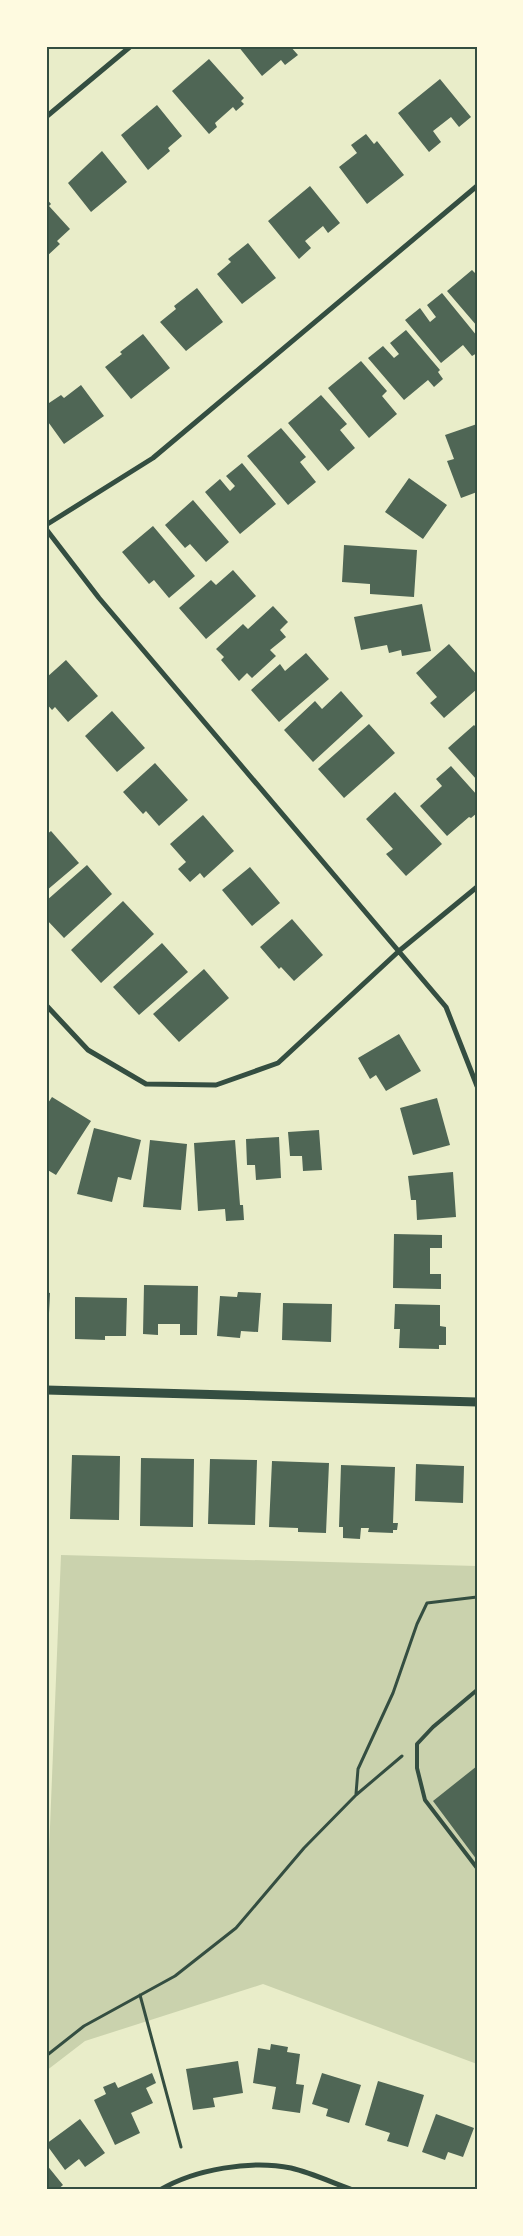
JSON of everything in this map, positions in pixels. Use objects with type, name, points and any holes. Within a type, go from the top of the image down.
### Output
[{"type":"street","points":[[46,117],[131,46]]},
{"type":"street","points":[[46,524],[153,458],[477,186]]},
{"type":"street","points":[[46,529],[99,598],[446,1007],[477,1086]]},
{"type":"street","points":[[46,1006],[88,1050],[146,1084],[216,1085],[278,1063],[399,951],[477,887]]},
{"type":"street","points":[[46,1390],[477,1402]]},
{"type":"street","points":[[160,2190],[175,2181],[235,2166],[291,2168],[353,2190]]},
{"type":"lane","points":[[477,1690],[433,1727],[417,1744],[417,1768],[425,1800],[477,1868]]},
{"type":"path","points":[[356,1795],[358,1769],[393,1693],[417,1624],[427,1603],[477,1597]]},
{"type":"path","points":[[46,2056],[84,2026],[175,1976],[236,1928],[304,1848],[356,1795],[417,1744]]},
{"type":"path","points":[[140,1995],[181,2147]]},
{"type":"green space","points":[[61,1555],[477,1566],[477,2064],[263,1984],[85,2041],[46,2071],[46,1926]]},
{"type":"building","points":[[238,46],[290,46],[298,55],[285,65],[281,60],[262,76]]},
{"type":"building","points":[[209,59],[244,98],[241,101],[244,104],[236,111],[233,107],[215,123],[217,127],[209,134],[172,91]]},
{"type":"building","points":[[440,79],[471,117],[459,127],[451,117],[433,131],[441,142],[429,152],[398,113]]},
{"type":"building","points":[[157,105],[182,136],[168,148],[170,151],[148,170],[121,135]]},
{"type":"building","points":[[366,134],[374,144],[377,141],[404,175],[367,204],[339,167],[357,153],[351,145]]},
{"type":"building","points":[[102,151],[127,182],[91,212],[68,183]]},
{"type":"building","points":[[310,186],[340,223],[328,233],[323,226],[305,241],[311,248],[299,259],[268,221]]},
{"type":"building","points":[[46,198],[51,204],[49,206],[70,229],[57,241],[60,244],[46,257]]},
{"type":"building","points":[[248,243],[276,278],[242,304],[217,274],[231,262],[228,259]]},
{"type":"building","points":[[472,270],[477,275],[477,326],[447,291]]},
{"type":"building","points":[[197,288],[223,322],[186,351],[160,322],[176,309],[174,306]]},
{"type":"building","points":[[442,293],[477,336],[477,353],[472,356],[463,345],[441,363],[405,320],[420,308],[430,322],[436,317],[427,305]]},
{"type":"building","points":[[406,330],[440,370],[438,372],[443,379],[434,387],[428,380],[404,400],[368,358],[383,346],[394,358],[399,354],[390,343]]},
{"type":"building","points":[[143,334],[170,368],[131,399],[105,367]]},
{"type":"building","points":[[361,361],[387,391],[382,396],[397,414],[369,438],[328,388]]},
{"type":"building","points":[[81,385],[104,416],[64,444],[46,419],[46,405],[61,395],[64,398]]},
{"type":"building","points":[[321,395],[347,424],[340,430],[355,448],[328,471],[288,423]]},
{"type":"building","points":[[477,424],[477,492],[461,498],[447,461],[454,459],[445,435]]},
{"type":"building","points":[[281,428],[306,457],[300,462],[316,482],[288,505],[247,456]]},
{"type":"building","points":[[242,463],[276,504],[240,534],[205,492],[220,479],[230,491],[235,486],[226,476]]},
{"type":"building","points":[[409,478],[447,505],[423,539],[385,512]]},
{"type":"building","points":[[193,500],[229,542],[206,562],[190,544],[185,548],[165,525]]},
{"type":"building","points":[[153,526],[195,576],[169,598],[154,580],[149,584],[122,552]]},
{"type":"building","points":[[344,545],[417,550],[414,597],[370,594],[370,584],[342,582]]},
{"type":"building","points":[[233,570],[256,596],[206,639],[179,608],[211,580],[216,585]]},
{"type":"building","points":[[422,604],[431,651],[402,656],[401,650],[389,653],[387,645],[361,650],[354,617]]},
{"type":"building","points":[[273,606],[288,622],[280,630],[286,637],[270,650],[276,656],[252,678],[247,673],[239,681],[221,660],[224,657],[216,649],[243,624],[248,629]]},
{"type":"building","points":[[449,644],[477,675],[477,689],[444,718],[430,703],[437,697],[416,673]]},
{"type":"building","points":[[306,653],[329,679],[279,722],[251,690],[280,664],[285,671]]},
{"type":"building","points":[[66,660],[98,696],[68,722],[55,707],[52,710],[46,703],[46,678]]},
{"type":"building","points":[[341,691],[363,716],[313,762],[284,730],[315,701],[322,709]]},
{"type":"building","points":[[112,711],[145,748],[117,772],[85,736]]},
{"type":"building","points":[[369,724],[395,753],[344,798],[318,769]]},
{"type":"building","points":[[474,725],[477,728],[477,780],[448,748]]},
{"type":"building","points":[[155,763],[188,800],[159,826],[146,811],[143,814],[123,792]]},
{"type":"building","points":[[451,766],[477,795],[477,813],[471,818],[469,817],[447,836],[420,806],[442,786],[436,779]]},
{"type":"building","points":[[395,792],[442,844],[406,876],[386,854],[393,849],[366,819]]},
{"type":"building","points":[[203,815],[234,851],[204,878],[200,873],[190,882],[178,869],[186,862],[170,844]]},
{"type":"building","points":[[51,831],[79,863],[46,891],[46,835]]},
{"type":"building","points":[[87,865],[112,894],[64,938],[46,919],[46,901]]},
{"type":"building","points":[[250,867],[280,903],[252,926],[222,890]]},
{"type":"building","points":[[123,901],[154,934],[101,983],[71,950]]},
{"type":"building","points":[[292,919],[323,955],[294,981],[281,967],[279,969],[260,947]]},
{"type":"building","points":[[162,943],[188,972],[139,1015],[113,987]]},
{"type":"building","points":[[204,969],[229,998],[179,1042],[153,1014]]},
{"type":"building","points":[[399,1034],[421,1071],[386,1091],[376,1075],[370,1079],[358,1058]]},
{"type":"building","points":[[52,1097],[91,1121],[56,1175],[46,1169],[46,1106]]},
{"type":"building","points":[[437,1098],[450,1145],[413,1155],[400,1108]]},
{"type":"building","points":[[94,1128],[141,1140],[131,1180],[118,1177],[112,1202],[77,1194]]},
{"type":"building","points":[[319,1130],[322,1170],[303,1171],[302,1156],[290,1156],[288,1132]]},
{"type":"building","points":[[279,1137],[281,1178],[256,1180],[255,1165],[247,1165],[246,1139]]},
{"type":"building","points":[[150,1140],[187,1144],[181,1210],[143,1207]]},
{"type":"building","points":[[235,1140],[240,1205],[243,1205],[244,1220],[226,1221],[225,1209],[198,1211],[194,1143]]},
{"type":"building","points":[[453,1172],[456,1217],[417,1220],[416,1200],[411,1200],[408,1176]]},
{"type":"building","points":[[394,1234],[442,1235],[442,1248],[430,1248],[430,1274],[441,1274],[441,1289],[393,1288]]},
{"type":"building","points":[[144,1285],[198,1286],[197,1335],[180,1335],[180,1324],[158,1324],[158,1335],[143,1334]]},
{"type":"building","points":[[46,1292],[50,1293],[48,1333],[46,1332]]},
{"type":"building","points":[[238,1292],[261,1293],[258,1332],[241,1331],[240,1338],[217,1336],[220,1296],[237,1297]]},
{"type":"building","points":[[75,1297],[127,1298],[126,1336],[105,1336],[105,1340],[75,1339]]},
{"type":"building","points":[[283,1303],[332,1304],[331,1342],[282,1340]]},
{"type":"building","points":[[395,1304],[440,1305],[440,1326],[446,1327],[446,1345],[439,1345],[439,1349],[399,1348],[400,1329],[394,1329]]},
{"type":"building","points":[[72,1455],[120,1456],[119,1520],[70,1519]]},
{"type":"building","points":[[141,1458],[194,1459],[193,1527],[140,1526]]},
{"type":"building","points":[[210,1459],[257,1460],[255,1525],[208,1524]]},
{"type":"building","points":[[272,1461],[329,1463],[326,1533],[298,1532],[298,1528],[269,1527]]},
{"type":"building","points":[[416,1464],[464,1466],[463,1503],[415,1501]]},
{"type":"building","points":[[341,1465],[395,1467],[393,1523],[398,1523],[397,1530],[393,1530],[393,1533],[368,1532],[369,1528],[361,1528],[360,1539],[343,1538],[343,1527],[339,1527]]},
{"type":"building","points":[[477,1766],[477,1860],[433,1801]]},
{"type":"building","points":[[271,2044],[288,2047],[287,2052],[300,2054],[296,2084],[304,2085],[300,2113],[272,2109],[276,2087],[253,2083],[258,2048],[270,2050]]},
{"type":"building","points":[[238,2061],[243,2093],[213,2098],[215,2107],[193,2110],[186,2069]]},
{"type":"building","points":[[152,2073],[156,2083],[146,2088],[153,2103],[131,2113],[140,2133],[115,2145],[94,2100],[106,2094],[103,2087],[115,2082],[118,2088]]},
{"type":"building","points":[[322,2073],[361,2085],[349,2123],[326,2116],[328,2109],[312,2104]]},
{"type":"building","points":[[378,2081],[424,2095],[408,2147],[387,2141],[390,2133],[365,2125]]},
{"type":"building","points":[[436,2114],[474,2128],[463,2157],[448,2152],[445,2160],[422,2152]]},
{"type":"building","points":[[80,2119],[105,2153],[85,2167],[79,2159],[65,2170],[46,2144]]},
{"type":"building","points":[[46,2164],[63,2185],[57,2190],[46,2190]]}]
